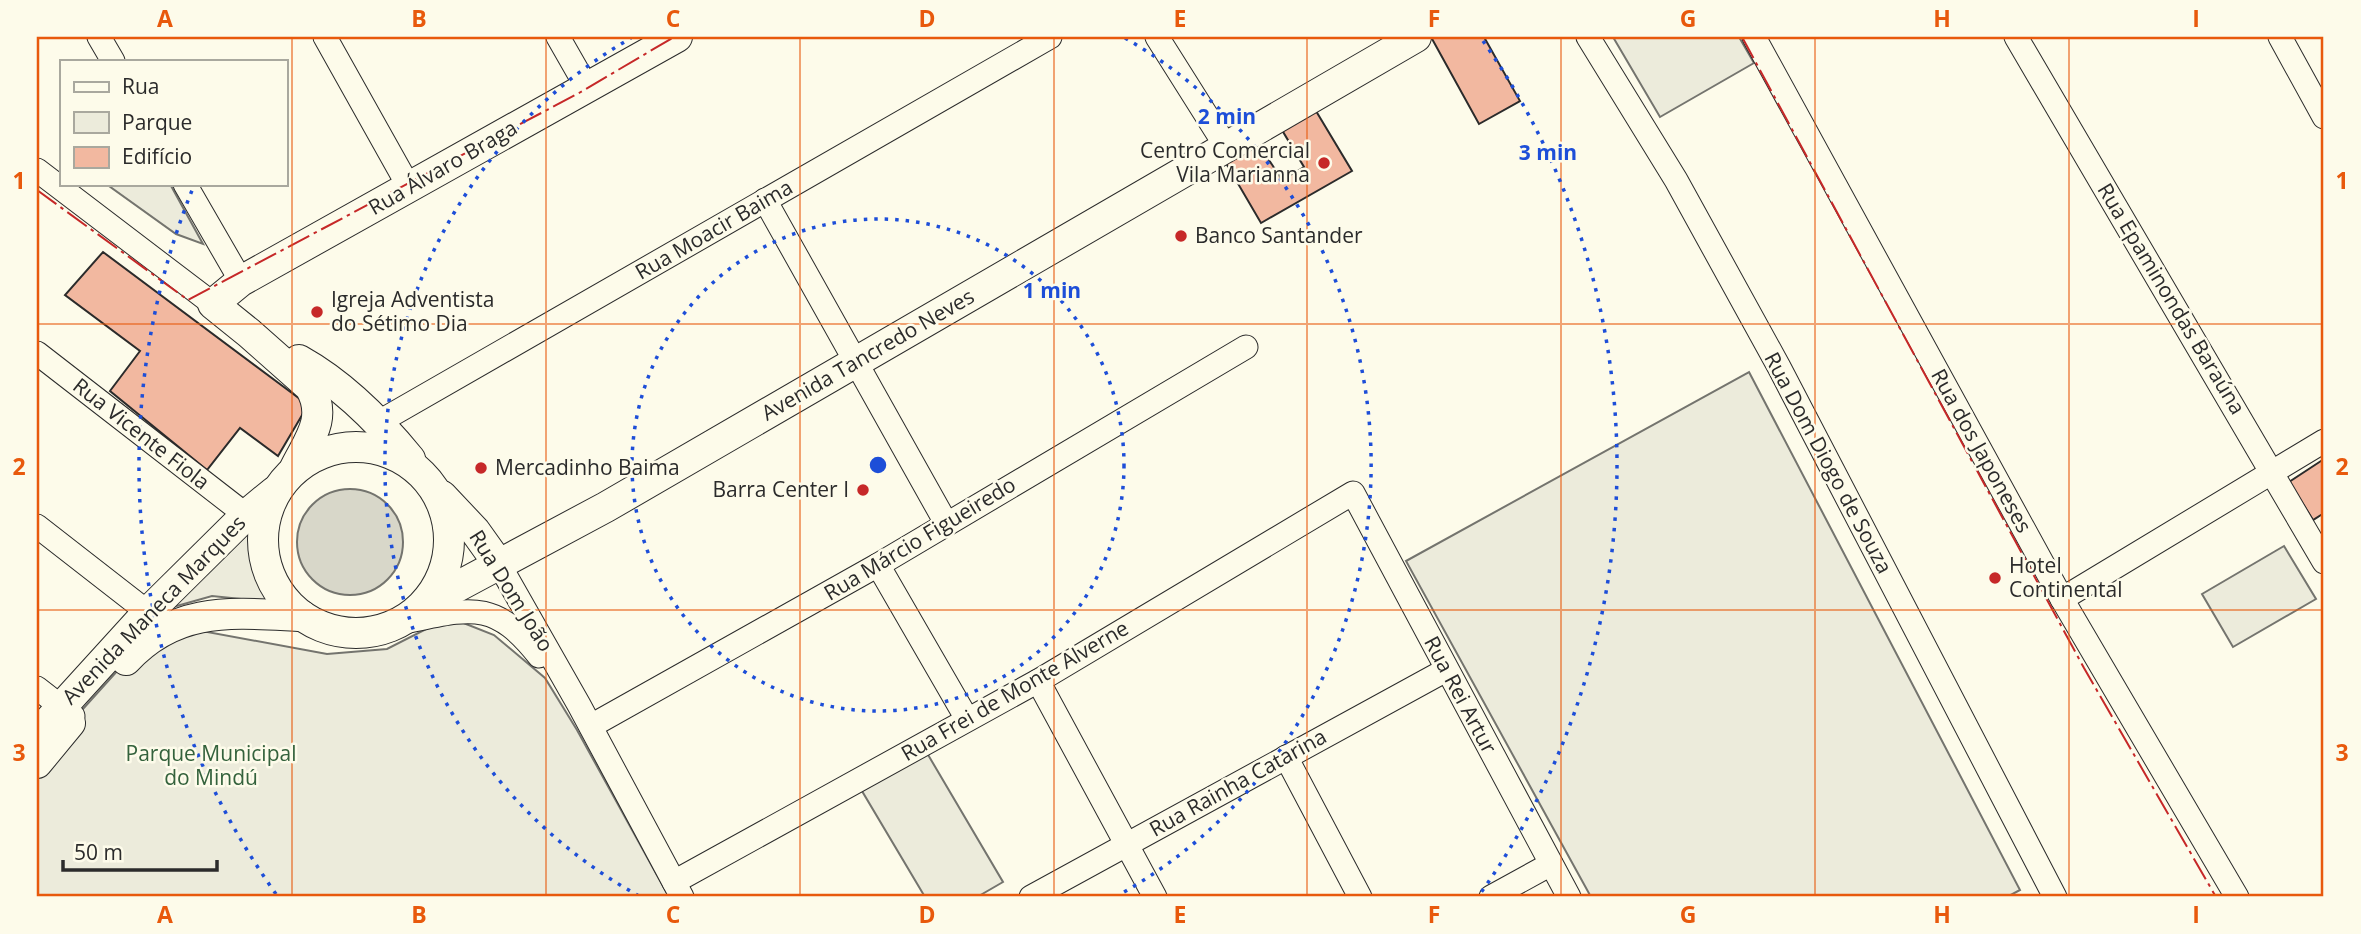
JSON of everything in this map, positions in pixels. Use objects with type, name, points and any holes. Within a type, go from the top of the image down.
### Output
[{"type":"main road","name":"Rua Álvaro Braga","points":[[213,304],[241,281],[677,37]]},
{"type":"main road","name":"Avenida Tancredo Neves","points":[[425,604],[606,508],[1416,37]]},
{"type":"main road","points":[[213,304],[310,387],[317,399],[320,413],[295,468],[276,491],[266,512],[262,535],[264,559],[272,581],[284,600],[302,616],[320,626],[340,632],[371,632],[400,623],[425,604],[446,568],[449,525],[443,505],[425,478],[379,422],[305,363],[250,333]]},
{"type":"main road","points":[[295,468],[314,456],[335,448],[357,446],[379,449],[400,457],[425,478]]},
{"type":"main road","name":"Rua Dom João","points":[[425,478],[475,531],[499,566]]},
{"type":"main road","name":"Avenida Maneca Marques","points":[[37,734],[67,712],[157,619],[246,515],[276,491]]},
{"type":"main road","name":"Avenida Maneca Marques","points":[[157,619],[224,613],[302,616]]},
{"type":"main road","name":"Avenida Maneca Marques","points":[[37,763],[67,712]]},
{"type":"street","points":[[99,37],[112,60]]},
{"type":"street","points":[[325,37],[409,187]]},
{"type":"street","points":[[558,37],[586,86]]},
{"type":"street","name":"Rua Moacir Baima","points":[[379,422],[1050,37]]},
{"type":"street","points":[[1157,37],[1227,148]]},
{"type":"street","name":"Rua Dom Diogo de Souza","points":[[1588,37],[1676,180],[1779,367],[2055,897]]},
{"type":"street","name":"Rua dos Japoneses","points":[[1754,37],[2062,599],[2237,897]]},
{"type":"street","name":"Rua Epaminondas Baraúna","points":[[2016,37],[2324,562]]},
{"type":"street","points":[[2280,37],[2324,117]]},
{"type":"street","points":[[37,170],[213,304]]},
{"type":"street","points":[[186,186],[241,281]]},
{"type":"street","points":[[765,200],[946,523]]},
{"type":"street","name":"Rua Márcio Figueiredo","points":[[591,726],[878,565],[1246,347]]},
{"type":"street","name":"Rua Vicente Fiola","points":[[37,353],[246,515]]},
{"type":"street","points":[[2062,599],[2324,441]]},
{"type":"street","name":"Rua Rei Artur","points":[[1353,493],[1569,897]]},
{"type":"street","name":"Rua Frei de Monte Alverne","points":[[678,889],[967,719],[1038,681],[1353,493]]},
{"type":"street","points":[[37,526],[157,619]]},
{"type":"street","points":[[878,565],[967,719]]},
{"type":"street","name":"Rua Dom João","points":[[499,566],[591,726],[678,889]]},
{"type":"street","name":"Rua Dom João","points":[[400,623],[471,611],[490,614],[511,625],[528,642],[579,705]]},
{"type":"street","name":"Rua Rainha Catarina","points":[[1031,897],[1446,670]]},
{"type":"street","points":[[1038,681],[1155,897]]},
{"type":"street","points":[[37,688],[67,712]]},
{"type":"street","points":[[1286,757],[1360,897]]},
{"type":"street","points":[[1491,897],[1551,863]]},
{"type":"green space","points":[[1613,37],[1739,37],[1754,63],[1660,117]]},
{"type":"green space","points":[[109,186],[171,186],[203,244],[176,234]]},
{"type":"green space","points":[[1749,372],[2020,890],[2007,897],[1591,897],[1406,561]]},
{"type":"green space","points":[[258,511],[253,552],[260,574],[279,603],[212,596],[159,611]]},
{"type":"green space","points":[[2284,546],[2316,599],[2233,647],[2202,594]]},
{"type":"green space","name":"Parque Municipal do Mindú","points":[[461,622],[494,635],[545,678],[577,730],[669,897],[37,897],[37,767],[82,710],[137,649],[175,626],[327,654],[387,649],[434,625]]},
{"type":"green space","points":[[927,753],[1003,882],[977,897],[925,897],[862,791]]},
{"type":"shaded area","points":[[350,489],[370,493],[388,504],[399,522],[403,542],[399,562],[388,580],[370,591],[350,595],[330,591],[312,580],[301,562],[297,542],[301,522],[312,504],[330,493]]},
{"type":"building","points":[[1431,37],[1484,37],[1520,101],[1479,124]]},
{"type":"building","name":"Centro Comercial Vila Marianna","points":[[1313,106],[1352,171],[1261,223],[1223,158],[1256,140],[1282,180],[1304,167],[1279,125]]},
{"type":"building","points":[[103,252],[308,405],[278,456],[240,428],[207,470],[110,391],[140,351],[65,295]]},
{"type":"building","points":[[2324,459],[2324,513],[2313,520],[2289,482]]},
{"type":"power","points":[[37,190],[188,300],[579,93],[674,37]]},
{"type":"power","points":[[1742,37],[2084,668],[2216,897]]},
{"type":"place","name":"Centro Comercial Vila Marianna","points":[[1324,163]]},
{"type":"place","name":"Banco Santander","points":[[1181,236]]},
{"type":"place","name":"Igreja Adventista do Sétimo Dia","points":[[317,312]]},
{"type":"place","name":"Mercadinho Baima","points":[[481,468]]},
{"type":"place","name":"Barra Center I","points":[[863,490]]},
{"type":"place","name":"Hotel Continental","points":[[1995,578]]}]
